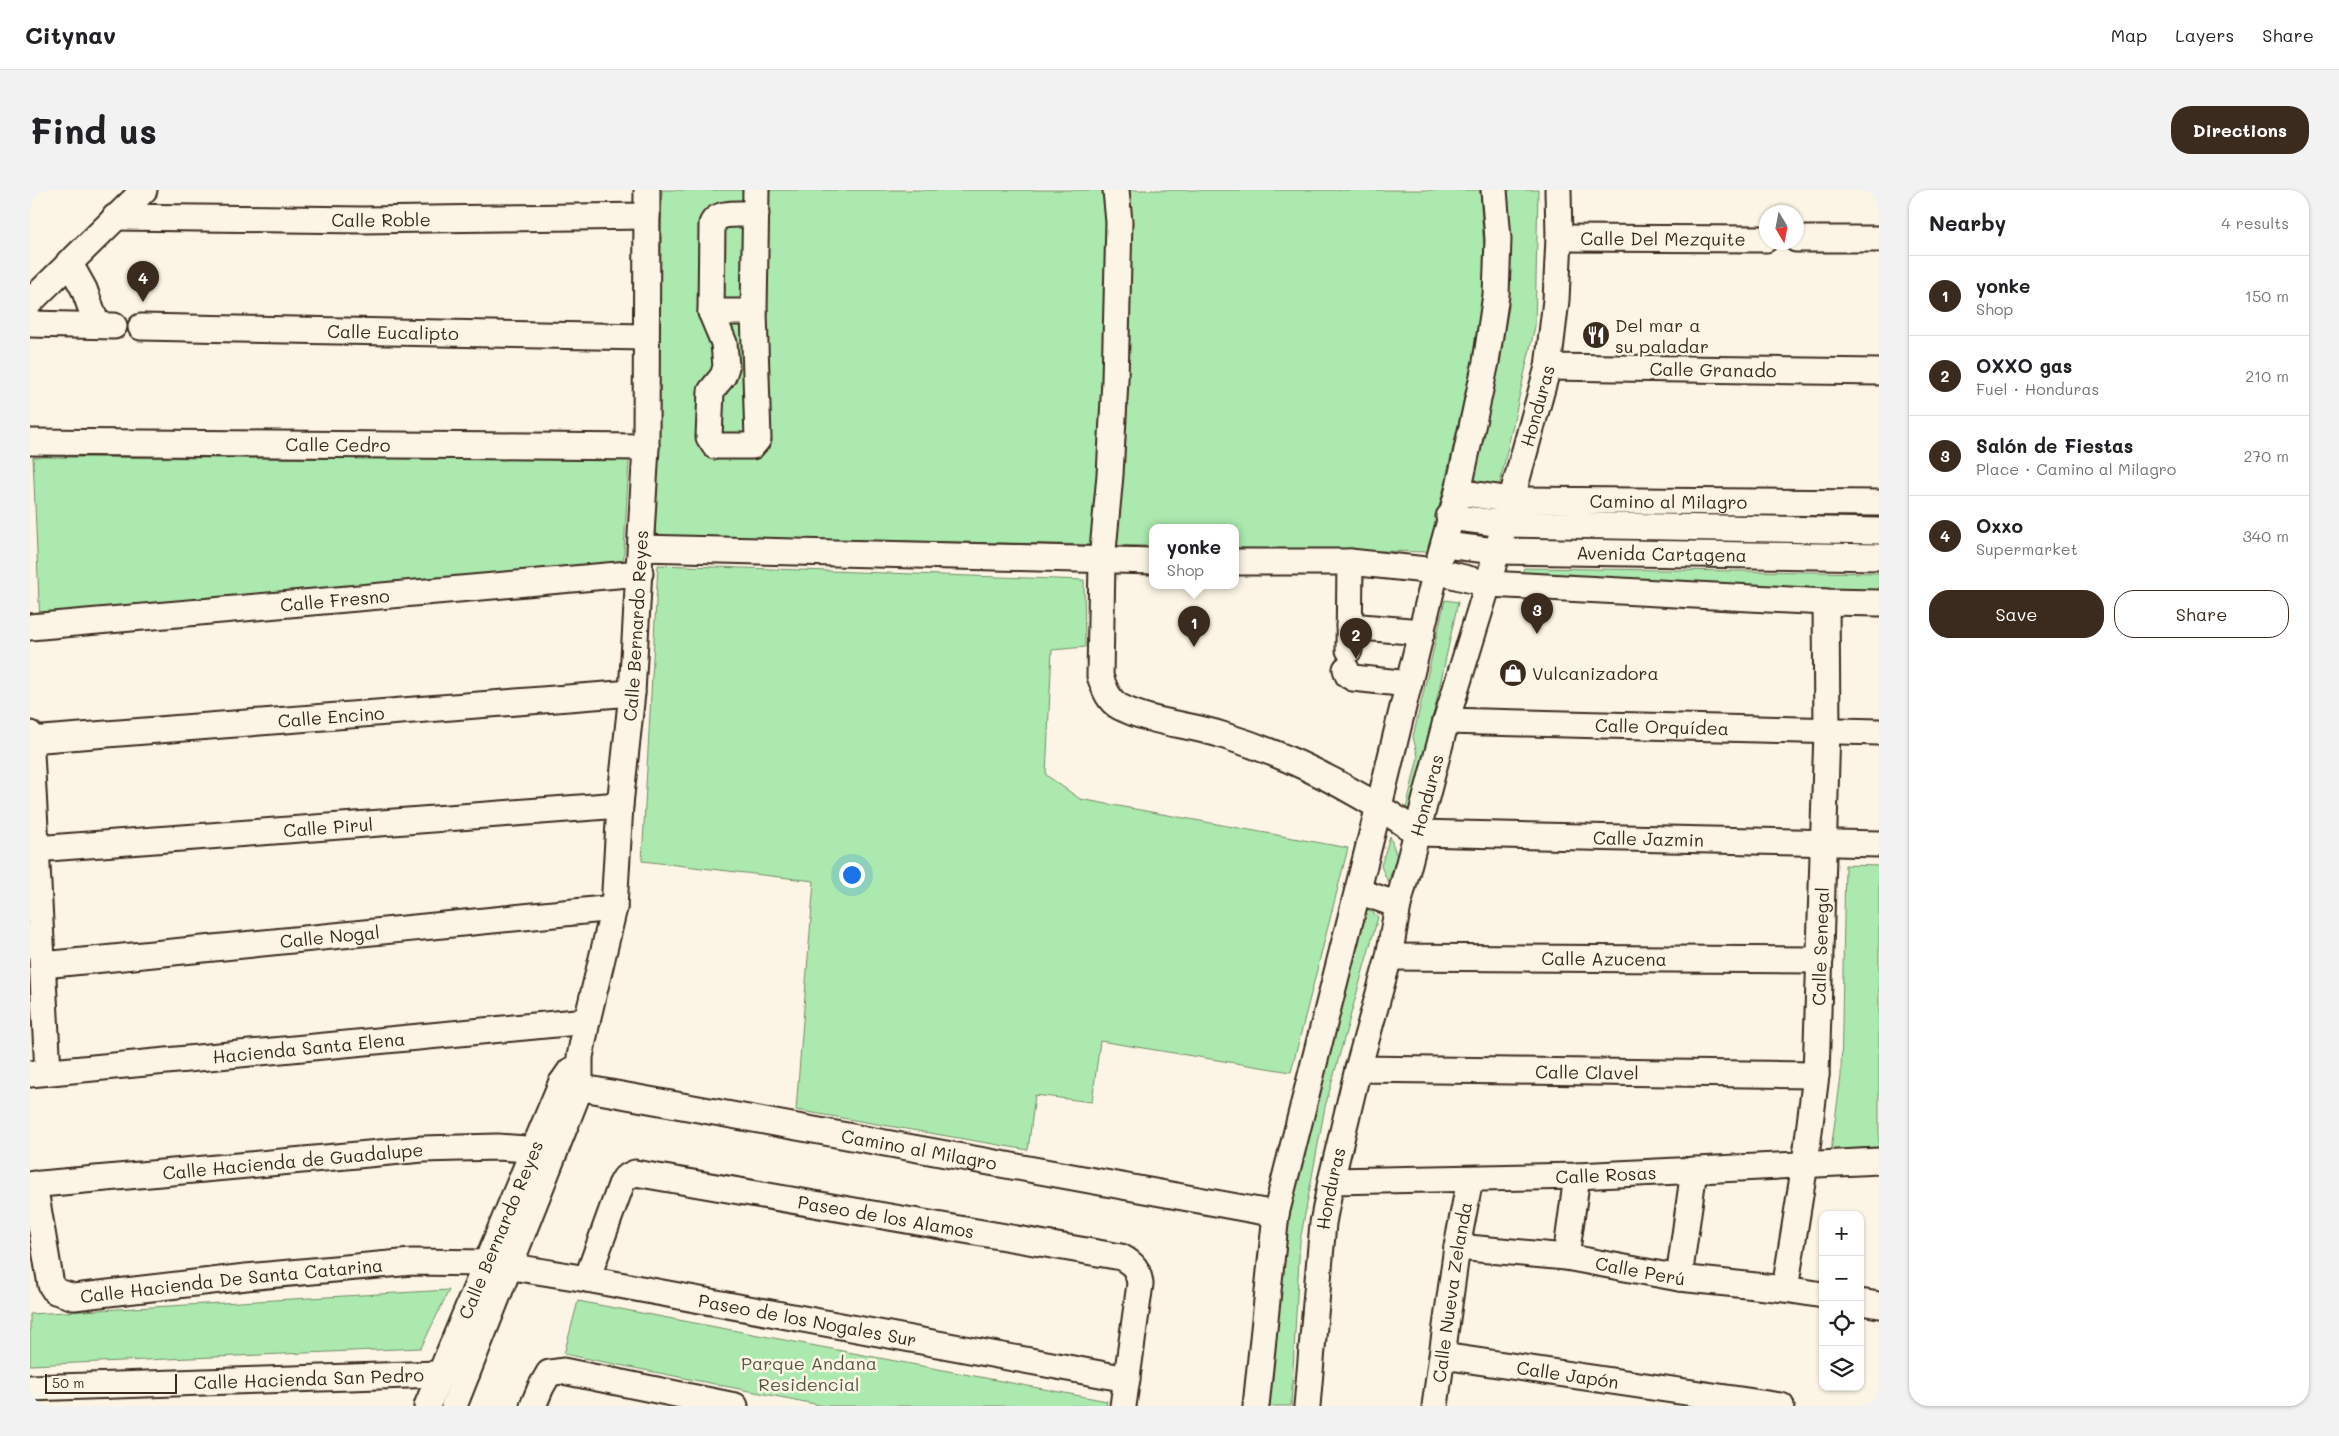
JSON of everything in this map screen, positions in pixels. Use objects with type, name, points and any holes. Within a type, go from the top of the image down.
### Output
[{"type":"street","points":[[30,302],[114,217],[144,190]]},
{"type":"street","name":"Calle Bernardo Reyes","points":[[454,1406],[467,1373],[499,1265],[571,1086],[580,1057],[614,908],[620,804],[632,693],[642,548],[646,447],[647,190]]},
{"type":"street","points":[[1116,190],[1119,222],[1115,380],[1110,475],[1102,561],[1100,676],[1106,694],[1117,706],[1155,721],[1220,734],[1271,751],[1379,806],[1418,834]]},
{"type":"street","points":[[1256,1406],[1276,1214],[1444,545],[1449,517],[1458,492],[1486,362],[1496,295],[1498,240],[1494,190]]},
{"type":"street","name":"Honduras","points":[[1307,1406],[1324,1223],[1331,1181],[1358,1069],[1389,957],[1398,905],[1446,721],[1488,584],[1548,367],[1556,300],[1560,238],[1558,190]]},
{"type":"street","points":[[756,202],[754,312],[758,439],[752,446],[720,446],[712,443],[709,437],[711,391],[726,367],[724,343],[712,312],[712,224],[714,219],[756,202]]},
{"type":"street","name":"Calle Roble","points":[[114,217],[364,220],[647,216]]},
{"type":"street","name":"Calle Del Mezquite","points":[[1560,238],[1759,239]]},
{"type":"street","points":[[1804,239],[1879,239]]},
{"type":"street","points":[[30,324],[106,326],[69,262]]},
{"type":"street","points":[[712,312],[754,312]]},
{"type":"street","name":"Calle Eucalipto","points":[[141,327],[645,337]]},
{"type":"street","name":"Calle Granado","points":[[1548,367],[1879,372]]},
{"type":"street","name":"Calle Cedro","points":[[30,442],[646,447]]},
{"type":"street","name":"Camino al Milagro","points":[[1458,492],[1511,500],[1879,503]]},
{"type":"street","name":"Avenida Cartagena","points":[[1449,517],[1504,524],[1879,531]]},
{"type":"street","name":"Avenida Cartagena","points":[[1444,545],[1496,550],[1879,557]]},
{"type":"street","points":[[642,548],[1149,561]]},
{"type":"street","points":[[1239,562],[1350,562],[1436,571],[1488,584],[1826,602],[1879,603]]},
{"type":"street","points":[[1350,562],[1348,648],[1353,678],[1409,684]]},
{"type":"street","name":"Calle Fresno","points":[[30,627],[640,573]]},
{"type":"street","name":"Calle Senegal","points":[[1785,1289],[1805,1164],[1816,1075],[1827,731],[1826,602]]},
{"type":"street","points":[[1348,648],[1422,632]]},
{"type":"street","name":"Calle Encino","points":[[30,740],[632,693]]},
{"type":"street","name":"Calle Orquídea","points":[[1446,721],[1879,732]]},
{"type":"street","points":[[30,734],[43,965],[39,1073]]},
{"type":"street","name":"Calle Pirul","points":[[36,849],[620,804]]},
{"type":"street","name":"Calle Jazmin","points":[[1418,834],[1879,844]]},
{"type":"street","points":[[1358,890],[1398,905]]},
{"type":"street","name":"Calle Nogal","points":[[43,965],[614,908]]},
{"type":"street","name":"Calle Azucena","points":[[1389,957],[1820,960]]},
{"type":"street","name":"Hacienda Santa Elena","points":[[39,1073],[587,1022]]},
{"type":"street","name":"Calle Clavel","points":[[1358,1069],[1816,1075]]},
{"type":"street","name":"Camino al Milagro","points":[[571,1086],[1276,1214]]},
{"type":"street","name":"Calle Hacienda de Guadalupe","points":[[32,1184],[423,1149],[497,1147],[544,1150]]},
{"type":"street","name":"Calle Rosas","points":[[1331,1181],[1578,1176],[1879,1161]]},
{"type":"street","points":[[1679,1278],[1694,1170]]},
{"type":"street","name":"Paseo de los Alamos","points":[[587,1279],[621,1185],[625,1178],[635,1173],[1121,1257],[1132,1263],[1138,1271],[1140,1284],[1127,1379]]},
{"type":"street","points":[[1566,1257],[1578,1176]]},
{"type":"street","name":"Calle Nueva Zelanda","points":[[1436,1406],[1457,1247],[1470,1179]]},
{"type":"street","name":"Calle Hacienda De Santa Catarina","points":[[32,1184],[51,1285],[55,1291],[74,1297],[246,1277],[412,1262],[499,1265]]},
{"type":"street","name":"Calle Perú","points":[[1457,1247],[1566,1257],[1679,1278],[1819,1294]]},
{"type":"street","name":"Calle Bernardo Reyes","points":[[428,1406],[440,1373],[499,1265]]},
{"type":"street","name":"Paseo de los Nogales Sur","points":[[499,1265],[587,1279],[1127,1379]]},
{"type":"street","points":[[1864,1303],[1879,1305]]},
{"type":"street","name":"Calle Japón","points":[[1443,1356],[1781,1406]]},
{"type":"street","points":[[533,1406],[541,1386],[549,1373],[557,1371],[571,1372],[736,1406]]},
{"type":"street","name":"Calle Hacienda San Pedro","points":[[30,1388],[467,1373]]},
{"type":"street","points":[[1123,1406],[1127,1379]]},
{"type":"green space","points":[[662,190],[1480,190],[1487,297],[1429,552],[1239,548],[1239,524],[1149,524],[1149,546],[655,536]]},
{"type":"green space","points":[[1503,190],[1538,190],[1535,326],[1497,496],[1473,489],[1509,307]]},
{"type":"green space","points":[[33,457],[629,460],[623,570],[40,625]]},
{"type":"green space","points":[[658,565],[1084,580],[1085,647],[1052,650],[1046,775],[1080,799],[1348,848],[1291,1072],[1100,1041],[1092,1102],[1035,1095],[1028,1150],[796,1110],[814,881],[642,861]]},
{"type":"green space","points":[[1524,568],[1879,573],[1879,591],[1516,585]]},
{"type":"green space","points":[[1445,600],[1458,602],[1412,814],[1405,813],[1418,757],[1413,737]]},
{"type":"green space","points":[[1390,836],[1397,857],[1388,882],[1381,866]]},
{"type":"green space","points":[[1845,865],[1879,866],[1879,1147],[1831,1150],[1841,1076]]},
{"type":"green space","points":[[1366,907],[1378,917],[1325,1107],[1300,1241],[1291,1406],[1268,1406],[1288,1221],[1305,1128]]},
{"type":"green space","points":[[449,1290],[421,1348],[30,1365],[30,1314]]},
{"type":"green space","name":"Parque Andana Residencial","points":[[578,1301],[1107,1401],[1106,1406],[825,1406],[564,1354]]},
{"type":"place","name":"Oxxo","points":[[143,302]]},
{"type":"place","name":"Del mar a su paladar","points":[[1596,335]]},
{"type":"place","name":"Salón de Fiestas","points":[[1537,634]]},
{"type":"place","name":"yonke","points":[[1194,647]]},
{"type":"place","name":"OXXO gas","points":[[1356,659]]},
{"type":"place","name":"Vulcanizadora","points":[[1513,673]]}]
